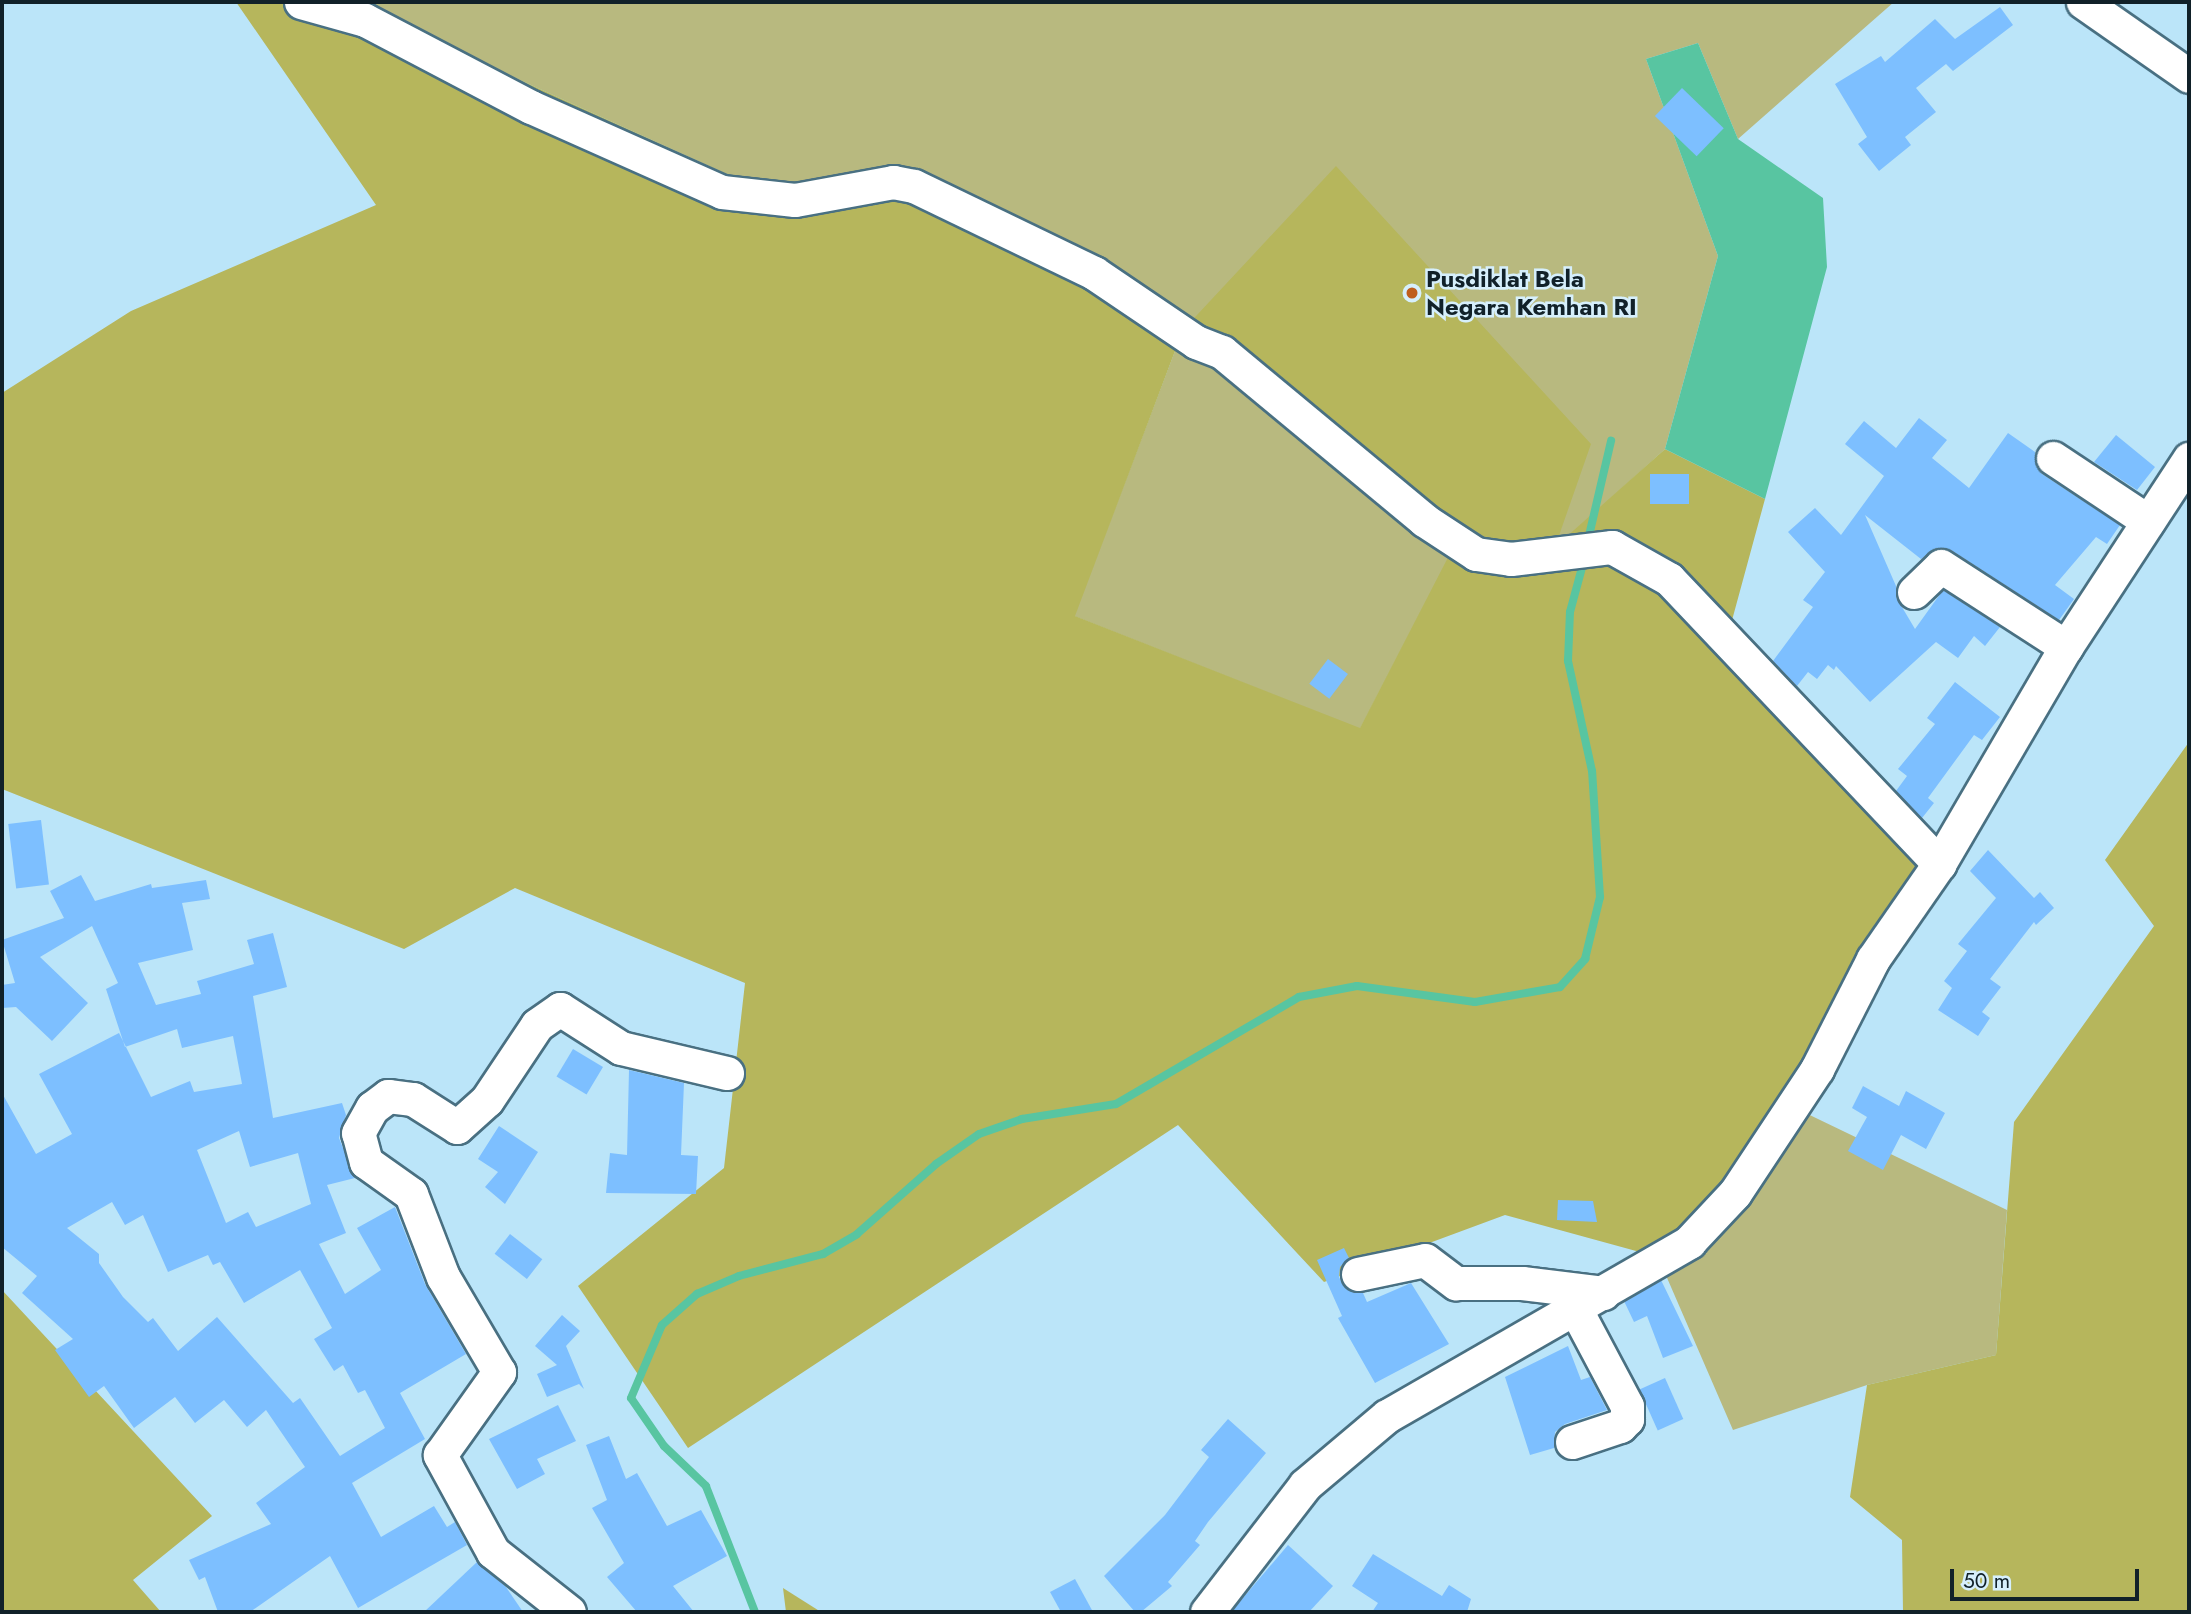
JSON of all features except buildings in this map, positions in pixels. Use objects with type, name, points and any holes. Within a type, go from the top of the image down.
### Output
[{"type":"street","points":[[301,2],[365,20],[531,107],[722,192],[795,200],[893,182],[914,186],[1094,273],[1196,342],[1222,352],[1424,520],[1476,554],[1510,559],[1612,547],[1669,579],[1939,864]]},
{"type":"street","points":[[2083,2],[2189,76]]},
{"type":"street","points":[[2053,458],[2148,521]]},
{"type":"street","points":[[1207,1612],[1305,1485],[1387,1416],[1524,1334],[1589,1301],[1689,1242],[1735,1193],[1817,1069],[1873,959],[1939,864],[2066,647],[2189,459]]},
{"type":"street","points":[[1914,592],[1941,566],[2066,647]]},
{"type":"street","points":[[569,1612],[494,1552],[440,1455],[499,1372],[443,1277],[411,1194],[366,1162],[358,1133],[372,1108],[388,1096],[413,1099],[457,1127],[487,1100],[537,1025],[560,1009],[621,1048],[727,1073]]},
{"type":"street","points":[[1359,1274],[1425,1260],[1456,1283],[1522,1283],[1589,1301]]},
{"type":"street","points":[[1572,1443],[1620,1426],[1627,1419],[1627,1406],[1589,1301]]},
{"type":"shaded area","points":[[236,2],[349,2],[764,191],[900,172],[1183,330],[1336,166],[1591,444],[1555,547],[1665,449],[1765,499],[1731,624],[1920,864],[1791,1106],[1658,1257],[1505,1215],[1324,1282],[1178,1125],[688,1448],[578,1286],[724,1168],[745,983],[515,888],[404,949],[2,789],[2,393],[131,311],[376,205]],"holes":[[[1183,330],[1458,538],[1360,728],[1075,616]]]},
{"type":"shaded area","name":"Pusdiklat Bela Negara Kemhan RI","points":[[349,2],[1894,2],[1738,139],[1698,43],[1646,59],[1718,256],[1665,449],[1555,549],[1459,538],[1360,729],[1074,616],[1183,330],[764,191]]},
{"type":"shaded area","points":[[1698,43],[1738,139],[1823,198],[1827,267],[1765,499],[1665,449],[1718,256],[1646,59]]},
{"type":"shaded area","points":[[2189,742],[2189,1612],[1903,1612],[1902,1540],[1850,1497],[1867,1385],[1996,1355],[2014,1122],[2154,926],[2105,860]]},
{"type":"shaded area","points":[[1791,1106],[2007,1210],[1996,1355],[1867,1385],[1733,1430],[1658,1257]]},
{"type":"shaded area","points":[[2,1290],[212,1516],[133,1580],[161,1612],[2,1612]]},
{"type":"shaded area","points":[[783,1588],[821,1612],[786,1612]]},
{"type":"waterway","points":[[1588,540],[1611,441]]},
{"type":"waterway","points":[[755,1612],[706,1486],[664,1446],[631,1398],[662,1325],[697,1294],[739,1276],[823,1254],[857,1234],[936,1164],[979,1134],[1022,1119],[1116,1104],[1299,997],[1357,986],[1475,1002],[1560,987],[1585,959],[1600,897],[1592,771],[1568,661],[1570,612],[1584,560]]},
{"type":"place","name":"Pusdiklat Bela Negara Kemhan RI","points":[[1412,293]]}]
